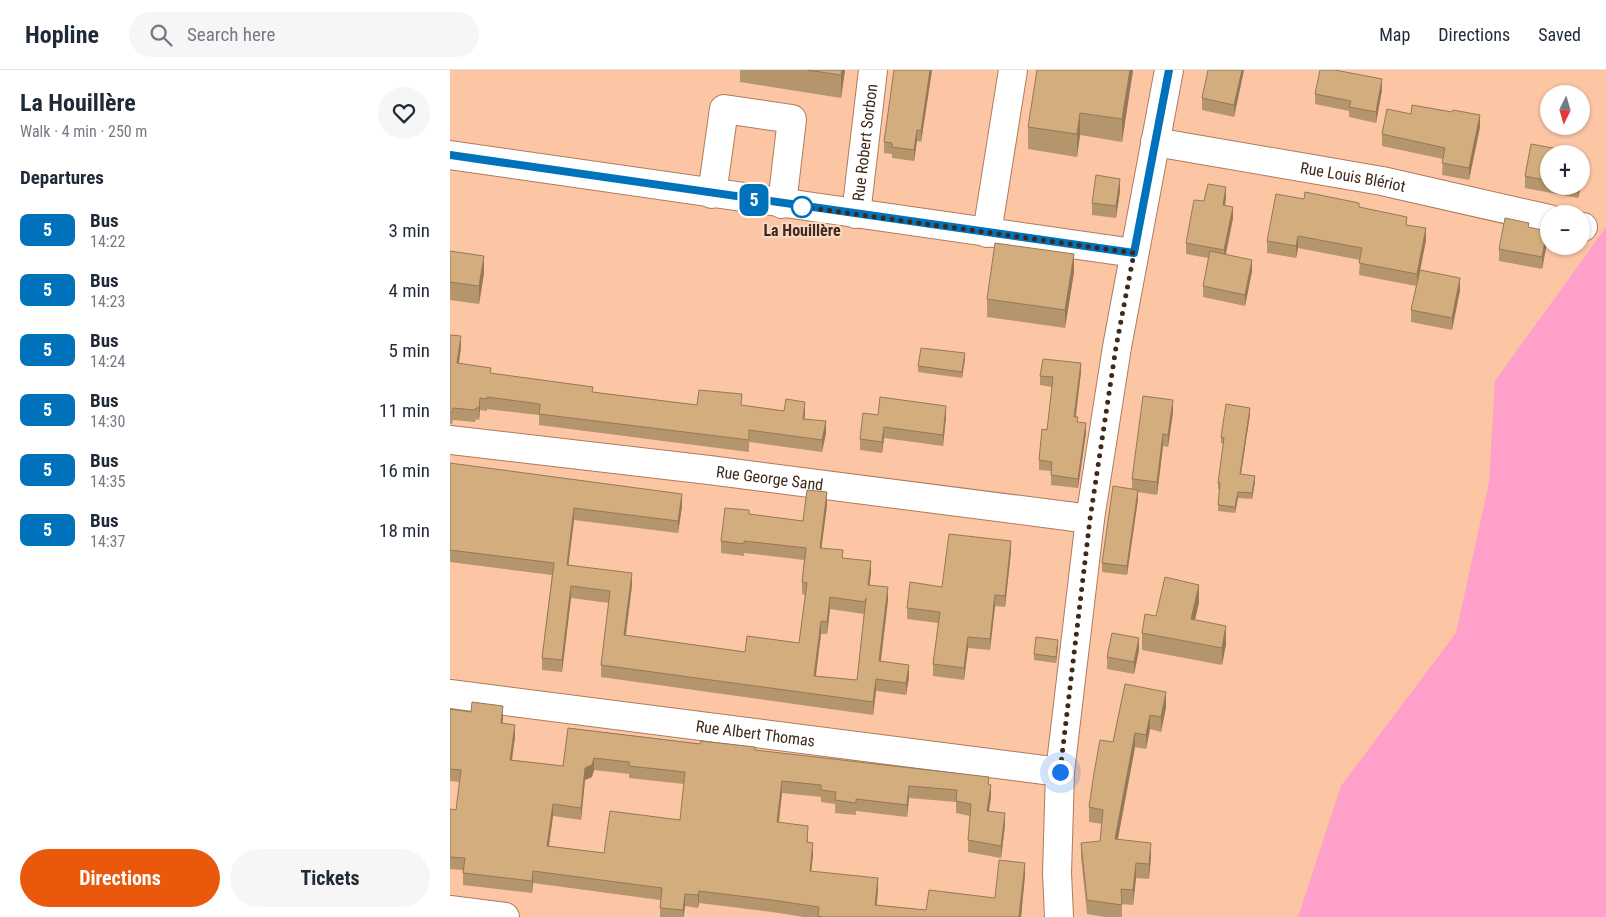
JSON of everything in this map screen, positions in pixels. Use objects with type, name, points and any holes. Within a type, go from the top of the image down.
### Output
[{"type":"street","name":"Rue Robert Sorbon","points":[[856,214],[873,70]]},
{"type":"street","points":[[987,233],[1012,70]]},
{"type":"street","points":[[1059,917],[1057,873],[1060,772],[1090,519],[1116,347],[1169,70]]},
{"type":"street","points":[[712,194],[724,109],[792,119],[782,204]]},
{"type":"street","name":"Rue Louis Blériot","points":[[1156,142],[1382,181],[1540,218]]},
{"type":"street","points":[[450,155],[1134,253]]},
{"type":"street","name":"Rue George Sand","points":[[450,440],[709,470],[1090,519]]},
{"type":"street","name":"Rue Albert Thomas","points":[[450,694],[1060,772]]},
{"type":"street","points":[[450,910],[505,917]]},
{"type":"shaded area","points":[[1606,227],[1606,917],[1298,917],[1341,786],[1456,633],[1489,483],[1495,381],[1586,255],[1590,255],[1590,249]]},
{"type":"building","points":[[807,70],[842,70],[841,75]]},
{"type":"building","points":[[894,70],[930,70],[921,131],[917,130],[914,150],[892,147],[892,143],[884,142]]},
{"type":"building","points":[[1037,70],[1130,70],[1122,119],[1080,113],[1077,134],[1028,127]]},
{"type":"building","points":[[1208,70],[1242,70],[1234,105],[1202,98]]},
{"type":"building","points":[[1320,70],[1335,70],[1382,79],[1376,112],[1349,107],[1351,101],[1315,94]]},
{"type":"building","points":[[1412,105],[1480,115],[1469,168],[1442,163],[1445,148],[1382,134],[1387,109],[1411,114]]},
{"type":"building","points":[[1531,144],[1540,146],[1540,179],[1525,176]]},
{"type":"building","points":[[1096,175],[1120,179],[1116,206],[1092,203]]},
{"type":"building","points":[[1208,184],[1226,187],[1223,205],[1233,207],[1224,250],[1186,243],[1194,200],[1204,201]]},
{"type":"building","points":[[1305,192],[1359,203],[1359,207],[1407,217],[1406,225],[1426,228],[1417,274],[1359,263],[1362,248],[1298,236],[1296,246],[1267,241],[1276,194],[1304,199]]},
{"type":"building","points":[[1505,218],[1529,223],[1528,227],[1540,230],[1540,255],[1542,255],[1542,257],[1499,249]]},
{"type":"building","points":[[995,243],[1074,254],[1065,310],[987,299]]},
{"type":"building","points":[[450,251],[484,256],[479,286],[450,282]]},
{"type":"building","points":[[1210,251],[1252,260],[1245,295],[1203,286]]},
{"type":"building","points":[[1420,270],[1460,278],[1452,318],[1411,310]]},
{"type":"building","points":[[450,335],[461,336],[457,363],[491,368],[490,373],[593,387],[592,392],[697,405],[699,390],[742,394],[741,405],[784,411],[786,399],[805,402],[803,419],[826,421],[822,440],[749,430],[749,440],[539,414],[540,404],[487,397],[487,399],[480,398],[479,408],[475,410],[453,408],[452,413],[450,412]]},
{"type":"building","points":[[921,348],[965,353],[962,372],[918,366]]},
{"type":"building","points":[[1043,359],[1081,363],[1074,417],[1078,417],[1077,422],[1086,423],[1078,479],[1051,475],[1052,462],[1039,460],[1042,429],[1047,430],[1053,377],[1040,376]]},
{"type":"building","points":[[1143,396],[1173,400],[1168,435],[1163,434],[1157,482],[1132,479]]},
{"type":"building","points":[[880,397],[946,406],[943,435],[884,427],[882,442],[860,439],[863,413],[878,415]]},
{"type":"building","points":[[1226,404],[1250,408],[1240,474],[1255,476],[1252,493],[1238,492],[1235,507],[1218,505],[1220,483],[1218,483],[1224,438],[1221,437]]},
{"type":"building","points":[[450,463],[682,494],[678,521],[574,508],[567,565],[632,573],[624,635],[745,652],[747,636],[799,643],[807,583],[802,582],[806,548],[744,541],[744,544],[721,541],[725,508],[749,510],[749,514],[803,521],[807,490],[827,492],[820,548],[843,550],[842,558],[871,561],[868,585],[888,587],[879,661],[909,665],[906,683],[876,679],[873,702],[601,665],[610,591],[571,586],[562,660],[542,658],[554,563],[450,550]],"holes":[[[830,597],[865,602],[866,598],[857,680],[814,676],[821,621],[827,622]]]},
{"type":"building","points":[[1113,486],[1138,490],[1127,566],[1102,563]]},
{"type":"building","points":[[949,534],[1011,541],[1005,596],[995,595],[990,639],[968,637],[964,668],[933,664],[940,612],[907,608],[910,582],[942,587]]},
{"type":"building","points":[[1165,577],[1199,585],[1191,619],[1226,626],[1222,648],[1142,633],[1145,614],[1156,616]]},
{"type":"building","points":[[1112,633],[1139,638],[1134,662],[1107,657]]},
{"type":"building","points":[[1036,637],[1058,640],[1056,657],[1034,654]]},
{"type":"building","points":[[1125,684],[1166,692],[1161,717],[1150,715],[1146,735],[1135,733],[1115,839],[1151,843],[1149,864],[1136,863],[1133,890],[1121,889],[1122,905],[1087,900],[1081,843],[1100,841],[1103,810],[1089,807],[1094,773],[1100,740],[1113,742]]},
{"type":"building","points":[[472,702],[503,706],[501,723],[515,725],[510,760],[563,766],[568,728],[700,744],[701,741],[755,747],[755,750],[989,777],[988,784],[991,785],[987,811],[1005,813],[1001,846],[968,840],[971,804],[956,801],[957,790],[909,786],[907,805],[856,799],[856,803],[835,800],[836,792],[821,790],[821,785],[782,781],[777,822],[808,826],[807,842],[813,843],[810,871],[878,878],[875,905],[926,910],[929,890],[995,898],[999,860],[1025,863],[1019,917],[823,917],[818,916],[819,907],[699,891],[698,895],[685,894],[683,910],[660,908],[662,888],[533,871],[532,881],[463,873],[465,858],[450,857],[450,809],[456,810],[461,770],[450,769],[450,709],[471,712]],"holes":[[[594,758],[629,762],[629,766],[685,772],[680,820],[610,811],[604,853],[547,846],[553,804],[581,808],[585,768],[592,765]]]},
{"type":"bus line","name":"5","points":[[450,155],[1134,253],[1169,70]]},
{"type":"place","name":"La Houillère","points":[[802,207]]},
{"type":"route","points":[[802,207],[798,206],[1134,253],[1116,347],[1090,519],[1060,772]]}]
